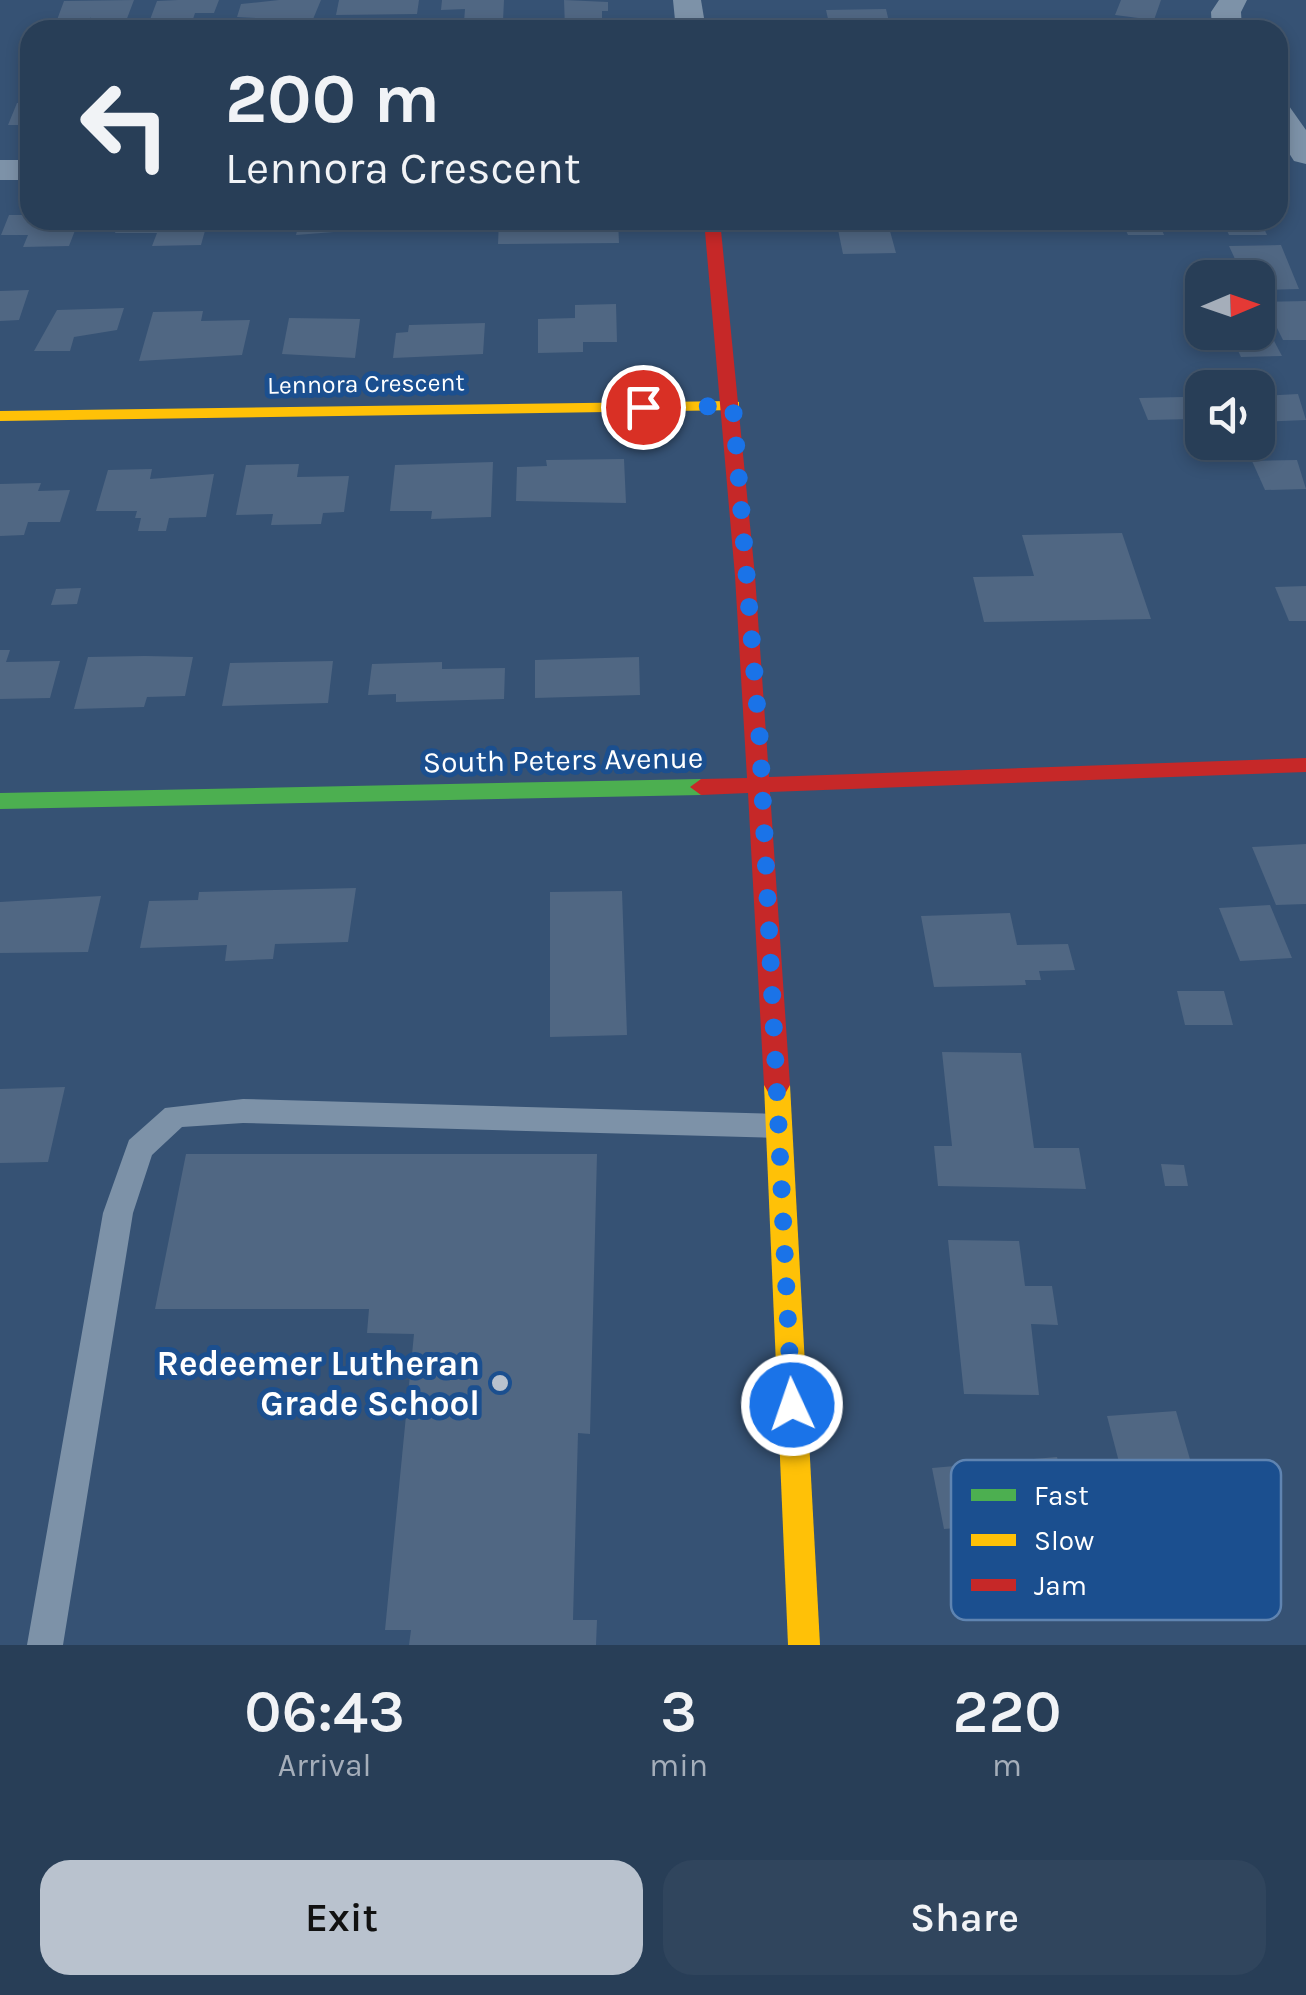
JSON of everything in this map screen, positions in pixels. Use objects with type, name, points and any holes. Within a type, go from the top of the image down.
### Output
[{"type":"street","points":[[713,230],[733,406],[762,786],[804,1645]]},
{"type":"street","name":"Lennora Crescent","points":[[0,416],[733,406]]},
{"type":"street","name":"South Peters Avenue","points":[[0,801],[762,786],[1306,765]]},
{"type":"lane","points":[[44,1645],[118,1212],[139,1149],[175,1116],[244,1111],[778,1126]]},
{"type":"building","points":[[134,0],[126,20],[57,20],[64,1]]},
{"type":"building","points":[[219,0],[214,13],[195,13],[193,20],[150,20],[157,1]]},
{"type":"building","points":[[321,0],[313,20],[237,17],[241,4]]},
{"type":"building","points":[[339,0],[419,0],[417,14],[336,15]]},
{"type":"building","points":[[442,0],[504,0],[503,20],[464,20],[465,9],[441,10]]},
{"type":"building","points":[[564,0],[608,2],[602,20],[565,20]]},
{"type":"building","points":[[1121,0],[1161,0],[1154,20],[1115,15]]},
{"type":"building","points":[[886,9],[889,20],[828,20],[826,10]]},
{"type":"building","points":[[772,18],[810,20],[772,20]]},
{"type":"building","points":[[17,103],[20,103],[20,125],[8,125]]},
{"type":"building","points":[[9,215],[20,215],[20,230],[75,230],[69,246],[23,247],[28,235],[1,235]]},
{"type":"building","points":[[205,230],[201,245],[152,246],[157,233],[115,233]]},
{"type":"building","points":[[264,230],[359,230],[296,235],[297,231]]},
{"type":"building","points":[[499,230],[618,230],[619,243],[498,244]]},
{"type":"building","points":[[838,230],[890,230],[896,253],[843,254]]},
{"type":"building","points":[[1126,230],[1162,230],[1164,235],[1128,235]]},
{"type":"building","points":[[1227,230],[1265,230],[1267,235],[1229,235]]},
{"type":"building","points":[[1281,245],[1299,289],[1275,290],[1275,260],[1226,260],[1235,259],[1229,246]]},
{"type":"building","points":[[29,290],[19,320],[0,321],[0,291]]},
{"type":"building","points":[[1306,301],[1306,340],[1283,340],[1275,324],[1275,302]]},
{"type":"building","points":[[616,304],[617,342],[583,342],[583,352],[538,353],[538,319],[575,318],[575,305]]},
{"type":"building","points":[[124,308],[117,330],[74,337],[70,351],[34,351],[57,310]]},
{"type":"building","points":[[203,311],[201,321],[250,320],[242,355],[139,361],[153,312]]},
{"type":"building","points":[[289,318],[360,319],[355,358],[282,354]]},
{"type":"building","points":[[485,323],[483,354],[393,358],[396,333],[408,332],[409,325]]},
{"type":"building","points":[[1275,343],[1282,356],[1241,357],[1238,350],[1275,350]]},
{"type":"building","points":[[1298,394],[1306,420],[1275,421],[1275,395]]},
{"type":"building","points":[[1183,397],[1185,419],[1148,420],[1139,398]]},
{"type":"building","points":[[624,459],[626,503],[516,501],[517,467],[547,466],[546,460]]},
{"type":"building","points":[[1297,460],[1306,489],[1265,490],[1252,461]]},
{"type":"building","points":[[493,462],[491,517],[431,519],[432,511],[390,511],[395,465]]},
{"type":"building","points":[[299,464],[297,477],[349,476],[344,512],[323,513],[321,524],[271,525],[273,514],[236,515],[246,465]]},
{"type":"building","points":[[152,469],[150,479],[214,474],[206,517],[169,518],[166,531],[138,531],[141,518],[135,518],[137,511],[96,511],[108,470]]},
{"type":"building","points":[[41,483],[38,491],[70,490],[60,522],[28,522],[24,535],[0,536],[0,484]]},
{"type":"building","points":[[1122,533],[1151,619],[984,622],[973,577],[1034,576],[1022,535]]},
{"type":"building","points":[[1306,586],[1306,621],[1289,621],[1275,587]]},
{"type":"building","points":[[81,588],[77,604],[51,605],[56,589]]},
{"type":"building","points":[[0,650],[10,650],[6,662],[60,661],[50,698],[0,699]]},
{"type":"building","points":[[88,657],[193,657],[185,696],[147,697],[144,707],[74,709]]},
{"type":"building","points":[[639,657],[640,695],[535,698],[535,660]]},
{"type":"building","points":[[333,661],[328,703],[222,706],[230,663]]},
{"type":"building","points":[[442,662],[442,669],[505,668],[504,699],[396,702],[396,694],[368,695],[372,664]]},
{"type":"building","points":[[1306,844],[1306,904],[1276,905],[1252,847]]},
{"type":"building","points":[[356,888],[348,942],[275,944],[273,959],[225,961],[227,945],[140,948],[149,901],[198,900],[199,892]]},
{"type":"building","points":[[622,891],[627,1035],[550,1037],[550,892]]},
{"type":"building","points":[[101,896],[88,952],[0,953],[0,902]]},
{"type":"building","points":[[1270,905],[1292,958],[1240,961],[1219,908]]},
{"type":"building","points":[[1010,913],[1017,945],[1068,944],[1075,970],[1039,971],[1041,980],[1025,980],[1026,985],[934,987],[921,916]]},
{"type":"building","points":[[1177,991],[1224,991],[1233,1025],[1185,1025]]},
{"type":"building","points":[[942,1052],[1021,1053],[1034,1148],[1079,1148],[1086,1189],[938,1186],[934,1146],[952,1146]]},
{"type":"building","points":[[65,1087],[48,1162],[0,1163],[0,1089]]},
{"type":"building","name":"Redeemer Lutheran Grade School","points":[[186,1154],[597,1154],[590,1434],[578,1433],[573,1620],[597,1620],[596,1645],[409,1645],[411,1630],[385,1630],[414,1334],[367,1333],[369,1309],[155,1309]]},
{"type":"building","points":[[1161,1164],[1184,1165],[1188,1186],[1165,1186]]},
{"type":"building","points":[[948,1240],[1019,1241],[1025,1286],[1052,1286],[1058,1325],[1031,1324],[1039,1395],[964,1394]]},
{"type":"building","points":[[1176,1411],[1190,1460],[1118,1460],[1107,1416]]},
{"type":"building","points":[[951,1466],[951,1528],[944,1529],[932,1468]]},
{"type":"traffic: fast","points":[[0,801],[701,787]]},
{"type":"traffic: slow","points":[[0,416],[733,406]]},
{"type":"traffic: slow","points":[[777,1085],[804,1645]]},
{"type":"traffic: jam","points":[[713,230],[745,576],[777,1085]]},
{"type":"traffic: jam","points":[[701,787],[1306,765]]},
{"type":"place","name":"Redeemer Lutheran Grade School","points":[[500,1383]]},
{"type":"route","points":[[643,407],[733,406],[760,742],[792,1405]]}]
